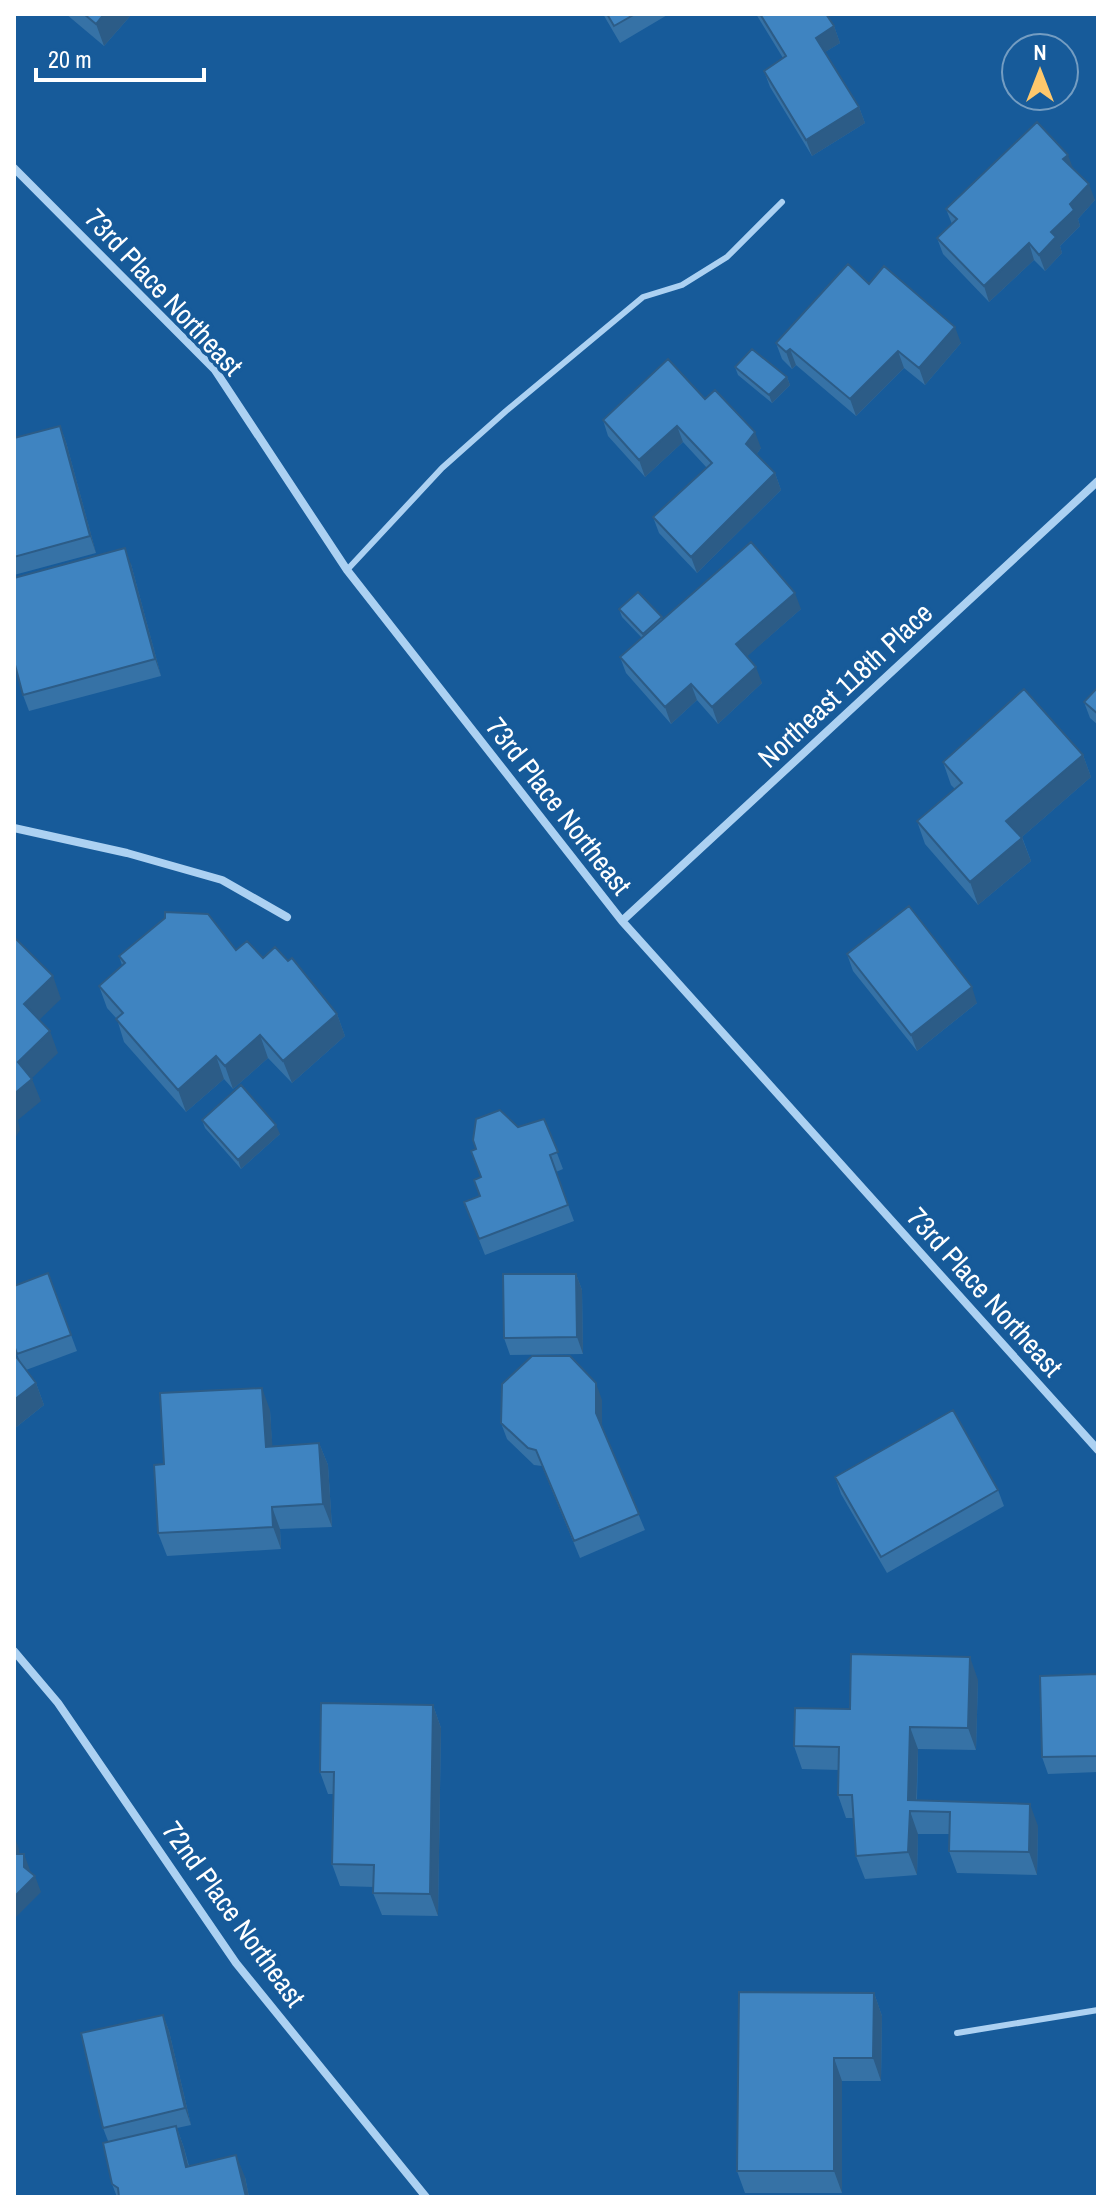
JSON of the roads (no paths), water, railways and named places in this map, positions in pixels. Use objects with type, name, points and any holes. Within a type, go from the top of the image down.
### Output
[{"type":"street","name":"73rd Place Northeast","points":[[14,168],[215,370],[347,570],[622,921],[1098,1450]]},
{"type":"street","name":"Northeast 118th Place","points":[[622,921],[1098,481]]},
{"type":"street","points":[[14,828],[127,853],[222,880],[287,917]]},
{"type":"street","name":"72nd Place Northeast","points":[[14,1651],[58,1703],[236,1963],[426,2197]]},
{"type":"lane","points":[[347,570],[442,468],[506,411],[643,297],[682,285],[727,257],[782,202]]},
{"type":"lane","points":[[957,2033],[1098,2010]]}]
